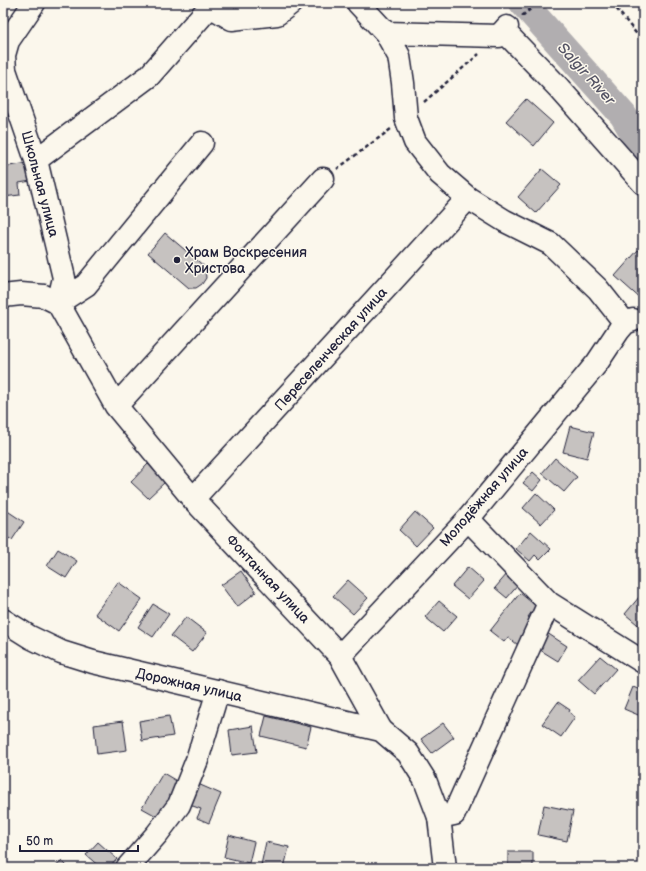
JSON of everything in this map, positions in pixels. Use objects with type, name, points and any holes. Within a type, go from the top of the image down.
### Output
[{"type":"street","name":"Школьная улица","points":[[34,3],[8,41],[4,55],[5,70],[36,160],[64,278],[58,303]]},
{"type":"street","points":[[36,160],[149,76],[211,5],[232,19],[277,14],[291,3]]},
{"type":"street","points":[[358,3],[386,33],[399,56],[406,118],[415,142],[440,174],[468,198]]},
{"type":"street","points":[[386,33],[503,31],[559,88],[643,183]]},
{"type":"street","points":[[3,296],[21,294],[44,296],[58,303],[86,285],[202,143]]},
{"type":"street","points":[[116,406],[323,179]]},
{"type":"street","name":"Молодёжная улица","points":[[340,656],[468,519],[596,363],[626,324],[598,289],[551,244],[505,221],[468,198]]},
{"type":"street","name":"Переселенческая улица","points":[[193,499],[468,198]]},
{"type":"street","name":"Фонтанная улица","points":[[58,303],[116,406],[193,499],[340,656],[381,730],[408,753],[425,780],[439,817],[446,868]]},
{"type":"street","points":[[468,519],[549,603],[641,657]]},
{"type":"street","points":[[439,817],[454,814],[549,603]]},
{"type":"street","name":"Дорожная улица","points":[[3,620],[30,636],[68,654],[93,662],[381,730]]},
{"type":"street","points":[[127,868],[157,834],[179,805],[197,760],[218,691]]},
{"type":"path","points":[[612,3],[643,42]]},
{"type":"path","points":[[323,179],[406,118],[503,31]]},
{"type":"building","points":[[526,99],[553,123],[534,146],[506,121]]},
{"type":"building","points":[[28,163],[31,181],[19,183],[20,195],[3,197],[3,167]]},
{"type":"building","points":[[542,169],[561,185],[536,213],[518,197]]},
{"type":"building","name":"Храм Воскресения Христова","points":[[165,233],[205,267],[206,278],[202,284],[196,288],[189,288],[148,253]]},
{"type":"building","points":[[638,250],[643,254],[643,301],[615,276]]},
{"type":"building","points":[[570,426],[594,432],[587,458],[563,452]]},
{"type":"building","points":[[555,458],[577,477],[564,492],[542,473]]},
{"type":"building","points":[[148,464],[165,482],[148,498],[131,482]]},
{"type":"building","points":[[533,472],[542,480],[533,491],[523,483]]},
{"type":"building","points":[[536,493],[554,510],[541,524],[523,508]]},
{"type":"building","points":[[3,508],[24,522],[12,540],[3,535]]},
{"type":"building","points":[[415,512],[433,528],[416,546],[399,530]]},
{"type":"building","points":[[531,531],[551,549],[540,560],[535,555],[530,561],[516,549]]},
{"type":"building","points":[[58,549],[77,561],[66,578],[47,566]]},
{"type":"building","points":[[468,567],[484,581],[468,599],[452,586]]},
{"type":"building","points":[[241,571],[256,592],[237,607],[221,585]]},
{"type":"building","points":[[507,574],[519,584],[507,598],[495,588]]},
{"type":"building","points":[[348,580],[368,598],[353,614],[333,596]]},
{"type":"building","points":[[118,582],[142,599],[119,631],[95,614]]},
{"type":"building","points":[[520,593],[536,606],[528,617],[536,623],[518,645],[508,637],[504,642],[490,631]]},
{"type":"building","points":[[640,596],[643,598],[643,629],[625,614]]},
{"type":"building","points":[[439,601],[457,616],[443,632],[425,617]]},
{"type":"building","points":[[153,604],[169,614],[153,637],[138,627]]},
{"type":"building","points":[[186,617],[207,633],[192,652],[171,636]]},
{"type":"building","points":[[547,633],[567,646],[558,661],[537,648]]},
{"type":"building","points":[[600,656],[616,669],[594,694],[578,680]]},
{"type":"building","points":[[633,687],[643,691],[643,717],[624,709]]},
{"type":"building","points":[[558,702],[570,710],[569,712],[575,717],[561,737],[542,724]]},
{"type":"building","points":[[169,716],[173,736],[142,741],[139,721]]},
{"type":"building","points":[[266,716],[311,727],[306,747],[261,736]]},
{"type":"building","points":[[123,721],[127,750],[97,754],[94,725]]},
{"type":"building","points":[[643,721],[643,733],[638,731]]},
{"type":"building","points":[[443,723],[454,737],[432,753],[421,739]]},
{"type":"building","points":[[253,726],[257,752],[232,755],[229,730]]},
{"type":"building","points":[[163,773],[180,783],[160,818],[142,808]]},
{"type":"building","points":[[198,784],[221,794],[209,823],[197,818],[201,809],[190,805]]},
{"type":"building","points":[[544,805],[573,811],[567,841],[538,835]]},
{"type":"building","points":[[229,835],[254,842],[249,863],[224,857]]},
{"type":"building","points":[[98,842],[117,859],[109,868],[101,868],[86,855]]},
{"type":"building","points":[[266,842],[289,847],[284,868],[261,865]]},
{"type":"building","points":[[508,852],[533,852],[533,868],[508,868]]},
{"type":"building","points":[[62,861],[69,868],[54,868]]},
{"type":"waterway","name":"Salgir River","points":[[523,3],[623,115],[643,149]]},
{"type":"place","name":"Храм Воскресения Христова","points":[[177,260]]}]
